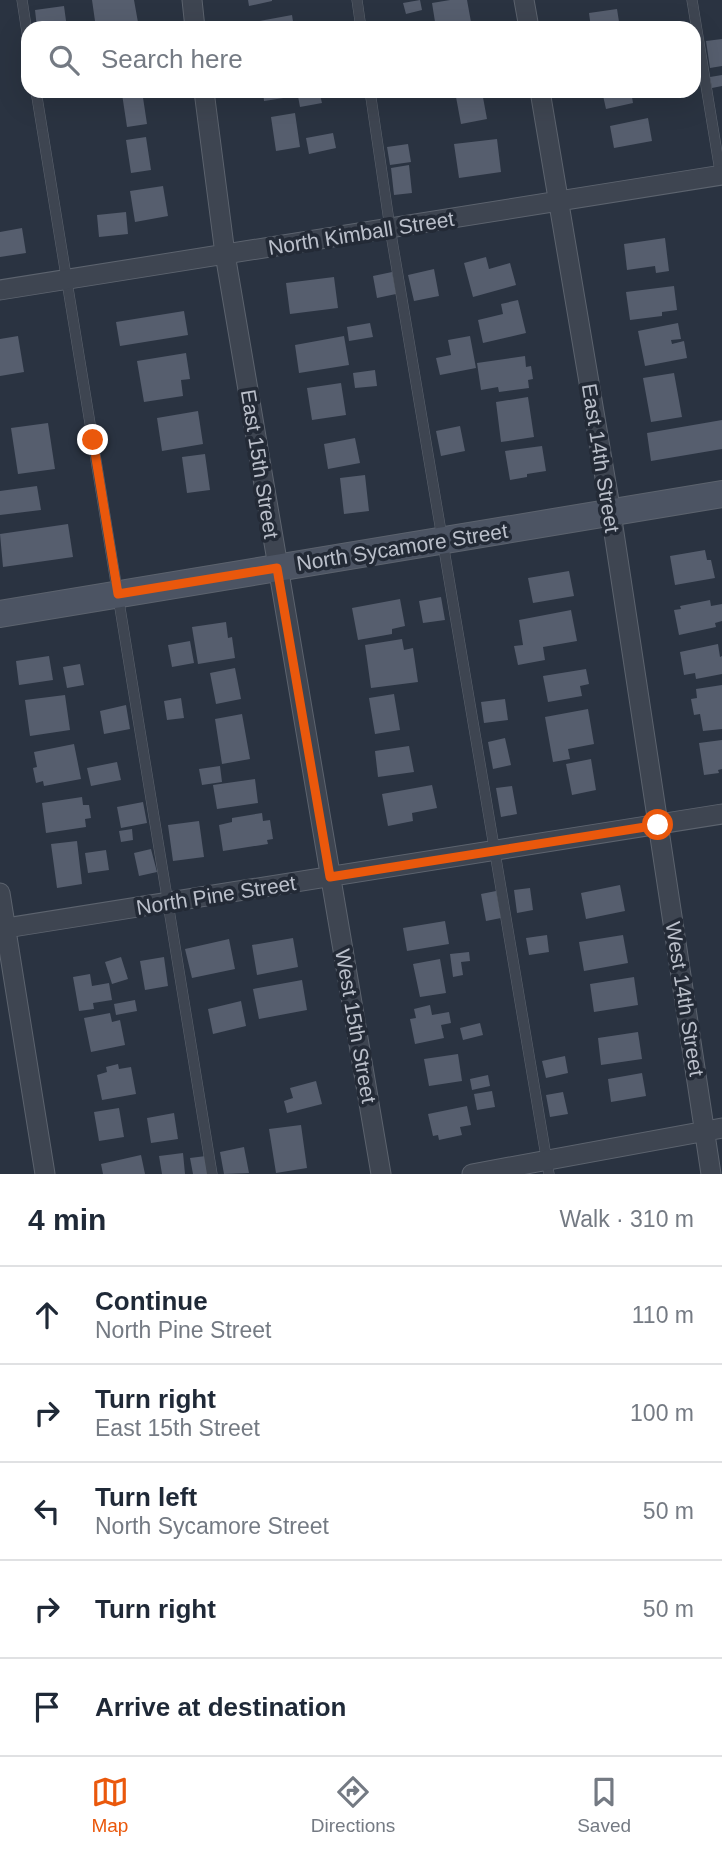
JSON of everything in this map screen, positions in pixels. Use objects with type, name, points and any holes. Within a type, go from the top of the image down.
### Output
[{"type":"main road","name":"North Sycamore Street","points":[[0,614],[722,494]]},
{"type":"street","points":[[192,0],[194,21]]},
{"type":"street","points":[[524,0],[528,21]]},
{"type":"street","name":"East 15th Street","points":[[205,98],[225,254],[330,877]]},
{"type":"street","name":"East 14th Street","points":[[541,98],[611,513],[658,825]]},
{"type":"street","name":"North Kimball Street","points":[[0,290],[722,177]]},
{"type":"street","name":"North Pine Street","points":[[3,928],[722,814]]},
{"type":"street","name":"West 14th Street","points":[[658,825],[713,1129],[711,1174]]},
{"type":"street","name":"West 15th Street","points":[[330,877],[382,1174]]},
{"type":"street","points":[[0,893],[3,928],[45,1174]]},
{"type":"street","points":[[472,1174],[547,1167],[713,1129]]},
{"type":"lane","points":[[22,0],[25,21]]},
{"type":"lane","points":[[357,0],[360,21]]},
{"type":"lane","points":[[692,0],[696,21]]},
{"type":"lane","points":[[701,53],[722,177]]},
{"type":"lane","points":[[37,98],[212,1174]]},
{"type":"lane","points":[[371,98],[441,541],[547,1167]]},
{"type":"building","points":[[92,0],[134,0],[138,21],[95,21]]},
{"type":"building","points":[[248,0],[272,0],[272,1],[249,6]]},
{"type":"building","points":[[420,0],[422,10],[406,14],[403,3]]},
{"type":"building","points":[[467,0],[471,21],[435,21],[432,3]]},
{"type":"building","points":[[64,6],[66,21],[36,21],[35,10]]},
{"type":"building","points":[[617,9],[619,21],[590,21],[589,13]]},
{"type":"building","points":[[292,15],[293,21],[259,21]]},
{"type":"building","points":[[722,39],[722,66],[710,68],[706,41]]},
{"type":"building","points":[[722,75],[722,86],[712,88],[710,77]]},
{"type":"building","points":[[123,98],[143,98],[147,124],[127,127]]},
{"type":"building","points":[[298,98],[321,98],[322,103],[300,107]]},
{"type":"building","points":[[456,98],[483,98],[487,119],[461,124]]},
{"type":"building","points":[[604,98],[632,98],[633,103],[606,109]]},
{"type":"building","points":[[295,113],[300,147],[276,151],[271,117]]},
{"type":"building","points":[[648,118],[652,141],[614,148],[610,126]]},
{"type":"building","points":[[333,133],[336,148],[309,154],[306,138]]},
{"type":"building","points":[[146,137],[151,170],[131,173],[126,140]]},
{"type":"building","points":[[497,139],[501,172],[459,178],[454,144]]},
{"type":"building","points":[[408,144],[411,162],[390,165],[387,147]]},
{"type":"building","points":[[409,165],[412,193],[394,195],[391,168]]},
{"type":"building","points":[[163,186],[168,216],[135,222],[130,191]]},
{"type":"building","points":[[126,212],[128,234],[99,237],[97,215]]},
{"type":"building","points":[[22,228],[26,253],[0,257],[0,232]]},
{"type":"building","points":[[665,238],[669,271],[656,273],[655,266],[627,270],[624,244]]},
{"type":"building","points":[[486,257],[489,269],[510,263],[516,285],[473,297],[464,263]]},
{"type":"building","points":[[434,269],[439,296],[414,301],[408,275]]},
{"type":"building","points":[[392,272],[396,294],[377,298],[373,276]]},
{"type":"building","points":[[334,277],[338,308],[290,314],[286,283]]},
{"type":"building","points":[[674,286],[677,310],[662,312],[662,316],[630,320],[626,292]]},
{"type":"building","points":[[518,300],[526,333],[483,343],[478,320],[503,314],[501,304]]},
{"type":"building","points":[[184,311],[188,335],[120,346],[116,322]]},
{"type":"building","points":[[370,323],[373,337],[349,341],[347,327]]},
{"type":"building","points":[[678,323],[681,339],[671,340],[672,344],[684,341],[687,358],[645,366],[638,331]]},
{"type":"building","points":[[18,336],[24,372],[0,376],[0,339]]},
{"type":"building","points":[[344,336],[349,365],[299,373],[295,345]]},
{"type":"building","points":[[470,336],[476,368],[440,375],[436,358],[451,355],[448,340]]},
{"type":"building","points":[[186,353],[190,379],[181,380],[183,396],[144,402],[137,361]]},
{"type":"building","points":[[525,356],[526,367],[531,366],[533,379],[528,380],[529,388],[499,392],[498,387],[481,390],[477,363]]},
{"type":"building","points":[[375,370],[377,386],[355,388],[353,373]]},
{"type":"building","points":[[674,373],[682,417],[651,422],[643,378]]},
{"type":"building","points":[[341,383],[346,415],[312,420],[307,388]]},
{"type":"building","points":[[528,397],[534,437],[501,442],[496,402]]},
{"type":"building","points":[[198,411],[203,444],[162,451],[157,418]]},
{"type":"building","points":[[722,420],[722,449],[651,461],[647,433]]},
{"type":"building","points":[[48,423],[55,469],[18,474],[11,428]]},
{"type":"building","points":[[460,426],[465,451],[441,456],[436,431]]},
{"type":"building","points":[[355,438],[360,463],[328,469],[324,444]]},
{"type":"building","points":[[542,446],[546,471],[510,480],[505,451]]},
{"type":"building","points":[[205,454],[210,490],[187,493],[182,457]]},
{"type":"building","points":[[365,475],[369,511],[344,514],[340,478]]},
{"type":"building","points":[[37,486],[41,510],[0,515],[0,491]]},
{"type":"building","points":[[68,524],[73,557],[3,567],[0,534]]},
{"type":"building","points":[[705,550],[707,560],[711,560],[715,578],[675,585],[670,556]]},
{"type":"building","points":[[569,571],[574,596],[533,603],[528,578]]},
{"type":"building","points":[[441,597],[445,620],[423,623],[419,601]]},
{"type":"building","points":[[400,599],[405,626],[392,629],[392,634],[358,640],[352,608]]},
{"type":"building","points":[[710,600],[711,606],[722,604],[722,621],[715,623],[716,627],[679,635],[674,610],[681,609],[680,606]]},
{"type":"building","points":[[571,610],[577,641],[543,647],[545,660],[518,665],[514,646],[523,645],[519,620]]},
{"type":"building","points":[[226,622],[228,638],[232,637],[235,658],[198,664],[192,627]]},
{"type":"building","points":[[402,639],[404,650],[413,648],[418,682],[371,688],[365,645]]},
{"type":"building","points":[[190,641],[194,663],[172,667],[168,645]]},
{"type":"building","points":[[718,644],[720,657],[722,656],[722,674],[696,679],[695,673],[684,675],[680,652]]},
{"type":"building","points":[[49,656],[53,680],[19,685],[16,661]]},
{"type":"building","points":[[80,664],[84,685],[67,688],[63,667]]},
{"type":"building","points":[[235,668],[241,699],[216,704],[210,673]]},
{"type":"building","points":[[586,669],[589,684],[580,686],[582,696],[548,702],[543,676]]},
{"type":"building","points":[[722,685],[722,729],[703,731],[700,714],[694,715],[691,699],[697,698],[696,689]]},
{"type":"building","points":[[394,694],[400,730],[375,734],[369,698]]},
{"type":"building","points":[[65,695],[70,730],[30,736],[25,700]]},
{"type":"building","points":[[181,698],[184,718],[167,720],[164,701]]},
{"type":"building","points":[[505,699],[508,720],[484,723],[481,702]]},
{"type":"building","points":[[126,705],[130,729],[104,734],[100,711]]},
{"type":"building","points":[[588,709],[594,744],[568,749],[570,759],[553,762],[545,717]]},
{"type":"building","points":[[242,714],[250,759],[222,764],[215,719]]},
{"type":"building","points":[[505,738],[511,765],[493,769],[488,742]]},
{"type":"building","points":[[722,740],[722,769],[718,770],[719,773],[704,775],[699,743]]},
{"type":"building","points":[[74,744],[81,779],[44,786],[43,781],[36,783],[34,752]]},
{"type":"building","points":[[409,746],[414,772],[378,777],[375,751]]},
{"type":"building","points":[[591,759],[596,790],[572,795],[566,764]]},
{"type":"building","points":[[117,762],[121,780],[91,786],[87,768]]},
{"type":"building","points":[[220,766],[222,782],[202,785],[199,769]]},
{"type":"building","points":[[255,779],[258,803],[217,809],[213,785]]},
{"type":"building","points":[[432,785],[437,808],[412,813],[413,821],[388,826],[382,794]]},
{"type":"building","points":[[512,786],[517,814],[501,817],[496,788]]},
{"type":"building","points":[[82,797],[83,805],[89,805],[91,818],[85,819],[86,827],[46,833],[42,803]]},
{"type":"building","points":[[143,802],[147,823],[121,828],[117,807]]},
{"type":"building","points":[[262,813],[263,821],[270,820],[273,839],[267,840],[268,844],[223,851],[219,825],[232,822],[232,818]]},
{"type":"building","points":[[199,821],[204,857],[173,861],[168,825]]},
{"type":"building","points":[[132,829],[133,840],[121,842],[119,831]]},
{"type":"building","points":[[77,841],[82,884],[57,888],[51,844]]},
{"type":"building","points":[[151,849],[157,872],[139,876],[134,853]]},
{"type":"building","points":[[106,850],[109,870],[88,873],[85,853]]},
{"type":"building","points":[[620,885],[625,911],[586,919],[581,893]]},
{"type":"building","points":[[530,888],[533,910],[517,913],[514,890]]},
{"type":"building","points":[[496,891],[501,918],[486,921],[481,894]]},
{"type":"building","points":[[445,921],[449,944],[407,951],[403,928]]},
{"type":"building","points":[[547,935],[549,952],[529,955],[526,938]]},
{"type":"building","points":[[623,935],[628,963],[584,971],[579,942]]},
{"type":"building","points":[[293,938],[298,967],[257,975],[252,945]]},
{"type":"building","points":[[229,939],[235,969],[192,978],[185,949]]},
{"type":"building","points":[[469,952],[470,961],[461,962],[463,975],[453,977],[450,954]]},
{"type":"building","points":[[121,957],[128,979],[112,984],[105,962]]},
{"type":"building","points":[[164,957],[168,986],[145,990],[140,961]]},
{"type":"building","points":[[440,959],[446,993],[420,997],[413,964]]},
{"type":"building","points":[[90,974],[92,986],[109,983],[112,1000],[93,1003],[94,1009],[79,1011],[73,977]]},
{"type":"building","points":[[634,977],[638,1005],[594,1012],[590,984]]},
{"type":"building","points":[[302,980],[307,1010],[259,1019],[253,989]]},
{"type":"building","points":[[135,1000],[137,1011],[116,1015],[114,1004]]},
{"type":"building","points":[[241,1001],[246,1026],[213,1034],[208,1009]]},
{"type":"building","points":[[430,1005],[432,1015],[449,1012],[451,1023],[441,1025],[444,1038],[415,1044],[410,1019],[416,1018],[414,1009]]},
{"type":"building","points":[[110,1013],[112,1022],[120,1020],[125,1045],[91,1052],[84,1018]]},
{"type":"building","points":[[480,1023],[483,1035],[463,1040],[460,1028]]},
{"type":"building","points":[[638,1032],[642,1059],[601,1065],[598,1038]]},
{"type":"building","points":[[458,1054],[462,1081],[429,1086],[424,1059]]},
{"type":"building","points":[[565,1056],[568,1073],[546,1078],[542,1061]]},
{"type":"building","points":[[118,1064],[119,1069],[131,1067],[136,1094],[102,1100],[97,1075],[107,1072],[106,1067]]},
{"type":"building","points":[[642,1073],[646,1096],[611,1102],[608,1079]]},
{"type":"building","points":[[488,1075],[490,1086],[472,1090],[470,1079]]},
{"type":"building","points":[[316,1081],[322,1104],[287,1113],[284,1101],[293,1098],[290,1088]]},
{"type":"building","points":[[492,1091],[495,1107],[477,1110],[474,1094]]},
{"type":"building","points":[[563,1092],[568,1114],[550,1117],[546,1095]]},
{"type":"building","points":[[467,1106],[471,1125],[460,1127],[462,1135],[439,1140],[438,1135],[433,1136],[428,1114]]},
{"type":"building","points":[[119,1108],[124,1137],[99,1141],[94,1112]]},
{"type":"building","points":[[174,1113],[178,1139],[151,1143],[147,1118]]},
{"type":"building","points":[[301,1125],[307,1168],[276,1173],[269,1129]]},
{"type":"building","points":[[244,1147],[249,1173],[224,1174],[220,1152]]},
{"type":"building","points":[[183,1153],[185,1174],[162,1174],[159,1156]]},
{"type":"building","points":[[141,1155],[145,1174],[103,1174],[101,1164]]},
{"type":"building","points":[[206,1156],[209,1174],[193,1174],[190,1158]]},
{"type":"route","points":[[93,440],[118,594],[277,568],[330,877],[658,825]]}]
